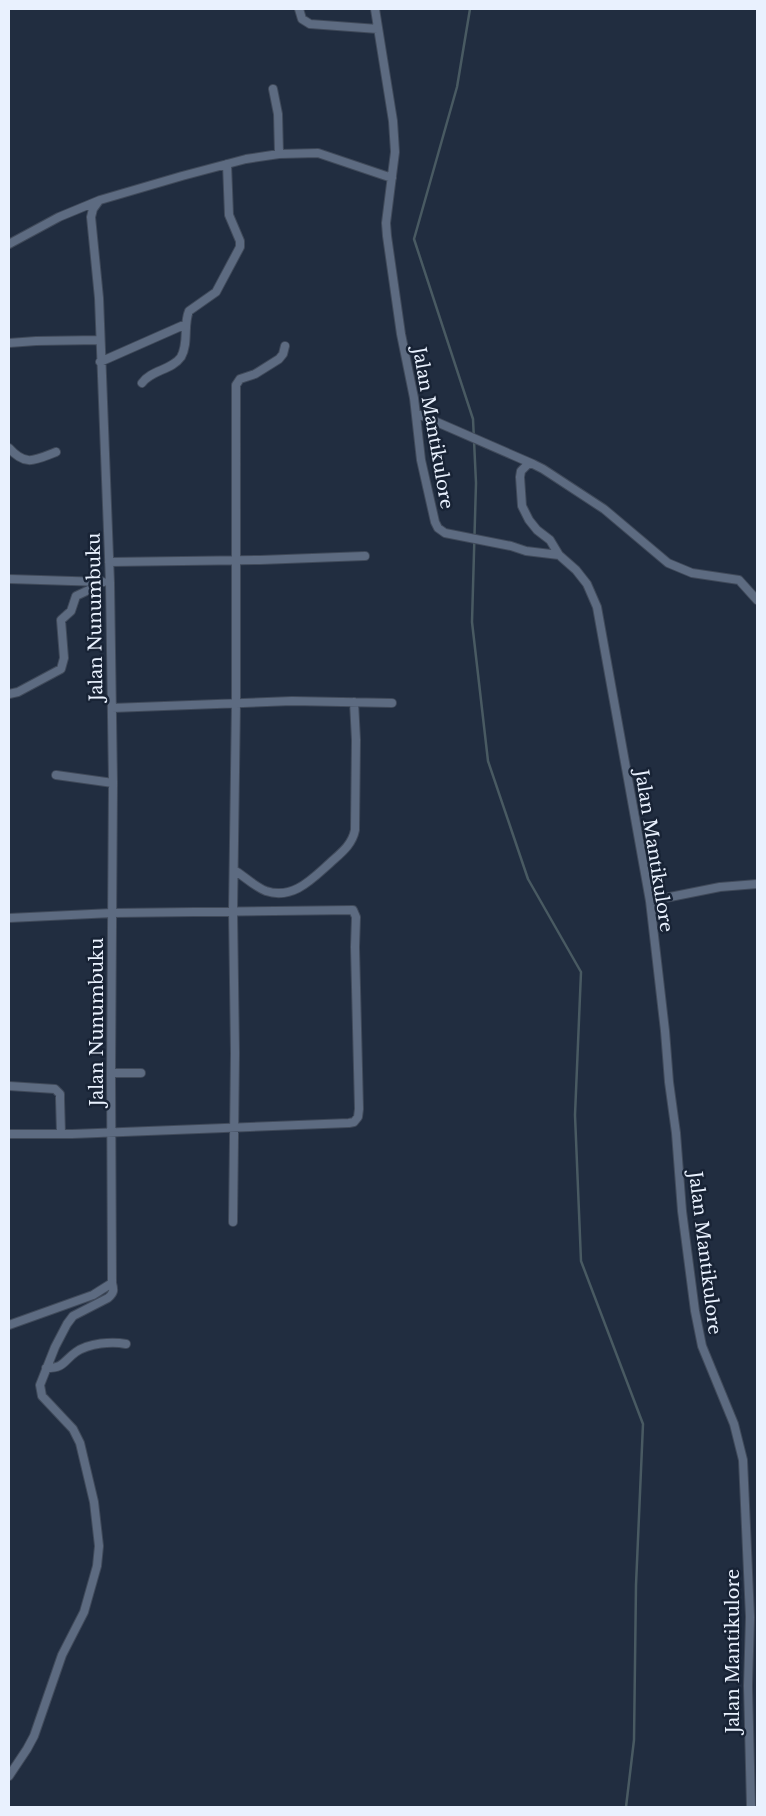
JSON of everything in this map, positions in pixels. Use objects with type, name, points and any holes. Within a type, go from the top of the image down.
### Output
[{"type":"street","points":[[299,9],[302,19],[310,24],[378,29]]},
{"type":"street","name":"Jalan Mantikulore","points":[[375,9],[393,121],[395,152],[386,236],[401,334],[416,413],[422,460],[435,522],[441,531],[542,554],[559,555],[576,570],[586,584],[597,607],[650,901],[676,1133],[685,1236],[695,1311],[702,1346],[734,1424],[743,1460],[750,1617],[748,1686],[751,1807]]},
{"type":"street","points":[[274,89],[278,114],[279,154]]},
{"type":"street","points":[[9,244],[59,216],[124,192],[246,159],[279,154],[318,153],[392,178]]},
{"type":"street","points":[[142,383],[147,377],[180,358],[186,338],[188,313],[191,308],[211,296],[221,286],[240,247],[240,241],[229,215],[227,164]]},
{"type":"street","name":"Jalan Nunumbuku","points":[[9,1776],[34,1736],[62,1655],[84,1612],[98,1559],[99,1532],[80,1443],[73,1429],[40,1393],[40,1385],[61,1333],[73,1316],[100,1303],[112,1294],[114,1289],[112,1283],[113,783],[110,583],[99,340],[99,298],[91,218],[93,209],[98,202]]},
{"type":"street","points":[[100,362],[186,324]]},
{"type":"street","points":[[9,344],[36,341],[99,340]]},
{"type":"street","points":[[234,1222],[236,1053],[234,870],[236,385],[240,379],[255,374],[279,359],[283,354],[285,346]]},
{"type":"street","points":[[416,413],[543,468],[604,509],[668,563],[692,573],[739,580],[757,600]]},
{"type":"street","points":[[9,448],[21,459],[30,461],[56,452]]},
{"type":"street","points":[[533,464],[528,464],[521,471],[522,506],[530,520],[550,540],[559,555]]},
{"type":"street","points":[[109,562],[235,561],[365,556]]},
{"type":"street","points":[[9,579],[101,581],[110,583]]},
{"type":"street","points":[[9,694],[18,692],[61,669],[64,658],[61,620],[71,611],[76,596],[94,588],[101,581]]},
{"type":"street","points":[[234,870],[266,891],[285,893],[296,890],[314,878],[344,851],[351,842],[355,830],[356,740],[354,702]]},
{"type":"street","points":[[112,708],[236,703],[392,703]]},
{"type":"street","points":[[56,775],[113,783]]},
{"type":"street","points":[[650,901],[720,887],[757,884]]},
{"type":"street","points":[[9,918],[112,913],[354,911],[356,917],[359,1109],[358,1117],[354,1122],[349,1123],[61,1134],[9,1134]]},
{"type":"street","points":[[111,1073],[141,1073]]},
{"type":"street","points":[[9,1086],[55,1089],[60,1094],[61,1134]]},
{"type":"street","points":[[9,1325],[93,1295],[112,1283]]},
{"type":"street","points":[[46,1368],[59,1367],[77,1351],[86,1347],[100,1344],[126,1344]]},
{"type":"waterway","points":[[470,9],[457,87],[414,239],[473,419],[476,483],[472,622],[488,761],[528,879],[581,972],[575,1115],[581,1261],[643,1424],[636,1585],[634,1740],[626,1807]]}]
